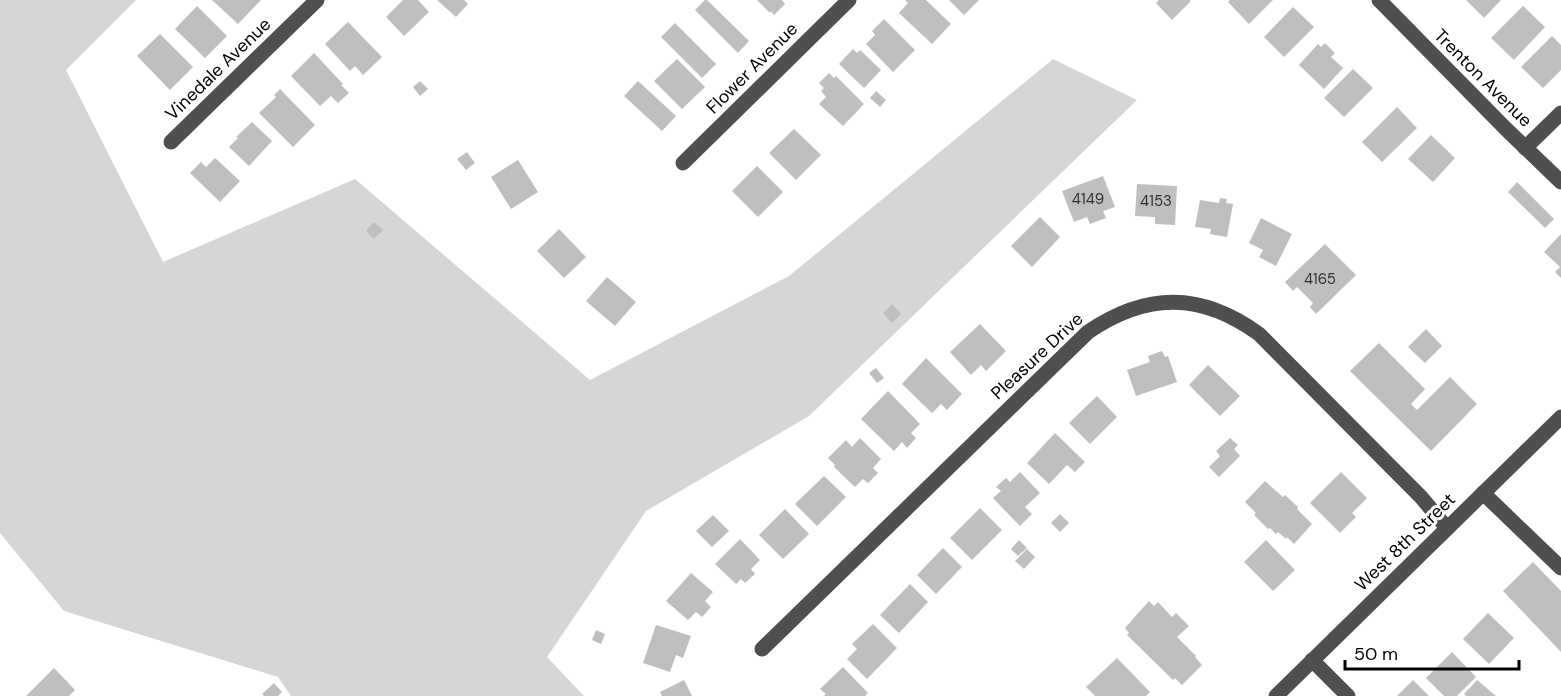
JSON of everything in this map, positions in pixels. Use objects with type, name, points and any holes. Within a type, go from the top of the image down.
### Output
[{"type":"street","name":"Vinedale Avenue","points":[[171,142],[317,0]]},
{"type":"street","name":"Flower Avenue","points":[[683,164],[849,0]]},
{"type":"street","name":"Trenton Avenue","points":[[1379,0],[1561,182]]},
{"type":"street","points":[[1525,148],[1561,113]]},
{"type":"street","name":"Pleasure Drive","points":[[762,649],[1088,332],[1106,320],[1147,305],[1168,302],[1190,303],[1222,311],[1259,334],[1421,497],[1447,528]]},
{"type":"street","name":"West 8th Street","points":[[1276,696],[1561,417]]},
{"type":"street","points":[[1483,493],[1561,568]]},
{"type":"street","points":[[1312,660],[1348,696]]},
{"type":"shaded area","points":[[0,0],[136,0],[66,70],[163,262],[355,179],[590,380],[789,276],[1053,59],[1137,100],[809,416],[646,511],[547,657],[584,696],[291,696],[278,677],[64,611],[0,533]]},
{"type":"building","points":[[212,0],[261,0],[238,24]]},
{"type":"building","points":[[403,0],[418,0],[429,12],[404,36],[386,17]]},
{"type":"building","points":[[437,0],[464,0],[468,4],[456,17]]},
{"type":"building","points":[[705,0],[749,41],[738,53],[695,10]]},
{"type":"building","points":[[757,0],[782,0],[785,4],[774,15]]},
{"type":"building","points":[[905,0],[926,0],[951,24],[932,44],[899,13],[908,3]]},
{"type":"building","points":[[949,0],[979,0],[964,15]]},
{"type":"building","points":[[1159,0],[1191,1],[1172,20],[1156,3]]},
{"type":"building","points":[[1230,0],[1273,0],[1249,24],[1228,2]]},
{"type":"building","points":[[1466,0],[1501,0],[1484,18]]},
{"type":"building","points":[[197,6],[227,36],[205,58],[175,29]]},
{"type":"building","points":[[1523,6],[1545,27],[1514,60],[1491,38]]},
{"type":"building","points":[[1293,7],[1314,27],[1284,57],[1264,37]]},
{"type":"building","points":[[884,19],[915,50],[893,72],[866,44],[875,35],[872,31]]},
{"type":"building","points":[[348,22],[382,57],[363,75],[355,66],[350,71],[325,44]]},
{"type":"building","points":[[675,23],[716,64],[702,78],[661,37]]},
{"type":"building","points":[[160,34],[193,67],[170,90],[137,56]]},
{"type":"building","points":[[1552,36],[1561,45],[1561,70],[1543,88],[1521,67]]},
{"type":"building","points":[[1325,43],[1335,53],[1331,57],[1343,68],[1324,89],[1299,65],[1318,44],[1321,47]]},
{"type":"building","points":[[853,49],[857,53],[860,50],[881,70],[864,88],[839,64]]},
{"type":"building","points":[[314,53],[349,93],[338,103],[331,96],[320,106],[291,76]]},
{"type":"building","points":[[677,59],[705,87],[682,109],[654,81]]},
{"type":"building","points":[[1353,69],[1373,88],[1344,117],[1324,98]]},
{"type":"building","points":[[829,73],[834,78],[836,76],[864,104],[843,126],[819,104],[826,97],[821,91],[824,88],[819,83]]},
{"type":"building","points":[[420,81],[428,89],[420,96],[413,87]]},
{"type":"building","points":[[638,81],[676,116],[662,131],[624,96]]},
{"type":"building","points":[[280,89],[315,125],[293,147],[259,113],[276,97],[274,95]]},
{"type":"building","points":[[876,91],[886,100],[880,107],[870,98]]},
{"type":"building","points":[[1397,107],[1417,128],[1382,162],[1362,142]]},
{"type":"building","points":[[252,122],[272,141],[249,166],[229,147]]},
{"type":"building","points":[[794,129],[821,155],[796,180],[769,153]]},
{"type":"building","points":[[1431,135],[1455,158],[1433,182],[1408,159]]},
{"type":"building","points":[[467,152],[475,163],[466,170],[457,159]]},
{"type":"building","points":[[215,158],[240,181],[220,202],[190,173],[201,162],[206,167]]},
{"type":"building","points":[[518,160],[538,192],[511,209],[491,177]]},
{"type":"building","points":[[757,166],[783,192],[758,217],[732,191]]},
{"type":"building","points":[[1103,176],[1115,207],[1103,211],[1106,218],[1090,224],[1087,217],[1074,222],[1062,191]]},
{"type":"building","points":[[1517,182],[1554,219],[1545,228],[1508,192]]},
{"type":"building","points":[[1137,184],[1177,186],[1175,225],[1155,224],[1155,217],[1135,216]]},
{"type":"building","points":[[1220,198],[1227,199],[1226,203],[1233,204],[1227,237],[1210,234],[1211,229],[1195,227],[1200,200],[1219,203]]},
{"type":"building","points":[[1040,217],[1060,237],[1032,267],[1011,246]]},
{"type":"building","points":[[1261,218],[1292,234],[1276,266],[1259,257],[1263,250],[1249,243]]},
{"type":"building","points":[[374,222],[383,230],[374,239],[366,231]]},
{"type":"building","points":[[559,229],[586,257],[564,278],[537,251]]},
{"type":"building","points":[[1561,234],[1561,278],[1555,272],[1560,267],[1544,252]]},
{"type":"building","points":[[1325,244],[1356,275],[1316,314],[1310,307],[1313,303],[1297,287],[1293,291],[1285,282]]},
{"type":"building","points":[[607,277],[636,302],[615,326],[586,301]]},
{"type":"building","points":[[892,304],[901,314],[892,323],[883,313]]},
{"type":"building","points":[[980,324],[1006,351],[986,371],[981,365],[971,375],[950,352]]},
{"type":"building","points":[[1426,329],[1442,346],[1425,363],[1408,347]]},
{"type":"building","points":[[1379,343],[1425,389],[1411,404],[1417,410],[1450,377],[1477,404],[1431,451],[1350,371]]},
{"type":"building","points":[[1162,351],[1165,357],[1168,356],[1177,382],[1136,396],[1127,370],[1150,362],[1148,356]]},
{"type":"building","points":[[926,358],[962,394],[947,410],[941,404],[932,413],[902,384]]},
{"type":"building","points":[[1208,365],[1240,396],[1220,416],[1189,385]]},
{"type":"building","points":[[876,368],[884,378],[877,383],[869,373]]},
{"type":"building","points":[[888,391],[920,424],[911,433],[916,438],[907,448],[902,442],[894,451],[861,419]]},
{"type":"building","points":[[1097,396],[1117,417],[1090,444],[1069,423]]},
{"type":"building","points":[[1055,433],[1085,462],[1075,472],[1067,465],[1049,484],[1027,463]]},
{"type":"building","points":[[860,438],[881,459],[873,468],[878,473],[868,483],[863,479],[855,487],[828,458],[846,440],[852,447]]},
{"type":"building","points":[[1230,438],[1238,445],[1234,449],[1240,456],[1219,477],[1209,467],[1220,456],[1216,451]]},
{"type":"building","points":[[1020,472],[1040,493],[1025,507],[1032,514],[1020,526],[993,498],[1001,491],[996,487],[1006,478],[1010,482]]},
{"type":"building","points":[[1341,472],[1367,498],[1352,513],[1356,517],[1340,533],[1310,503]]},
{"type":"building","points":[[824,476],[846,497],[817,526],[795,504]]},
{"type":"building","points":[[1265,481],[1283,497],[1285,495],[1312,524],[1294,544],[1287,537],[1286,539],[1278,532],[1276,534],[1270,528],[1268,529],[1245,502]]},
{"type":"building","points":[[980,508],[1002,530],[972,560],[950,538]]},
{"type":"building","points":[[785,509],[809,534],[783,559],[759,535]]},
{"type":"building","points":[[1060,514],[1069,523],[1060,532],[1051,523]]},
{"type":"building","points":[[713,515],[729,531],[712,547],[696,531]]},
{"type":"building","points":[[740,539],[760,560],[751,569],[755,574],[745,583],[741,579],[736,584],[715,564]]},
{"type":"building","points":[[1019,540],[1027,548],[1018,556],[1011,549]]},
{"type":"building","points":[[1266,540],[1295,570],[1273,591],[1244,562]]},
{"type":"building","points":[[943,548],[962,567],[936,594],[917,575]]},
{"type":"building","points":[[1027,549],[1035,557],[1024,569],[1015,561]]},
{"type":"building","points":[[1533,562],[1561,591],[1561,652],[1503,591]]},
{"type":"building","points":[[691,573],[713,592],[705,601],[711,607],[702,617],[696,612],[688,620],[666,601]]},
{"type":"building","points":[[910,584],[928,602],[899,633],[880,615]]},
{"type":"building","points":[[1149,601],[1154,606],[1158,602],[1172,617],[1176,613],[1189,626],[1177,637],[1202,665],[1182,685],[1175,678],[1173,680],[1127,635],[1129,633],[1125,628]]},
{"type":"building","points":[[1488,613],[1514,638],[1489,664],[1463,639]]},
{"type":"building","points":[[873,624],[897,648],[867,679],[847,659],[857,649],[852,644]]},
{"type":"building","points":[[656,625],[691,636],[683,658],[676,655],[670,672],[643,663]]},
{"type":"building","points":[[596,630],[605,634],[601,644],[592,640]]},
{"type":"building","points":[[1452,652],[1476,677],[1457,696],[1444,696],[1426,678]]},
{"type":"building","points":[[1117,658],[1150,692],[1146,696],[1095,696],[1086,687]]},
{"type":"building","points":[[843,667],[868,693],[865,696],[824,696],[826,694],[820,689]]},
{"type":"building","points":[[54,668],[75,690],[69,696],[26,696]]},
{"type":"building","points":[[684,680],[692,696],[662,696],[660,692]]},
{"type":"building","points":[[1413,680],[1429,696],[1397,696]]},
{"type":"building","points":[[1477,680],[1496,696],[1466,696],[1464,694]]},
{"type":"building","points":[[274,683],[282,692],[278,696],[264,696],[262,694]]}]
